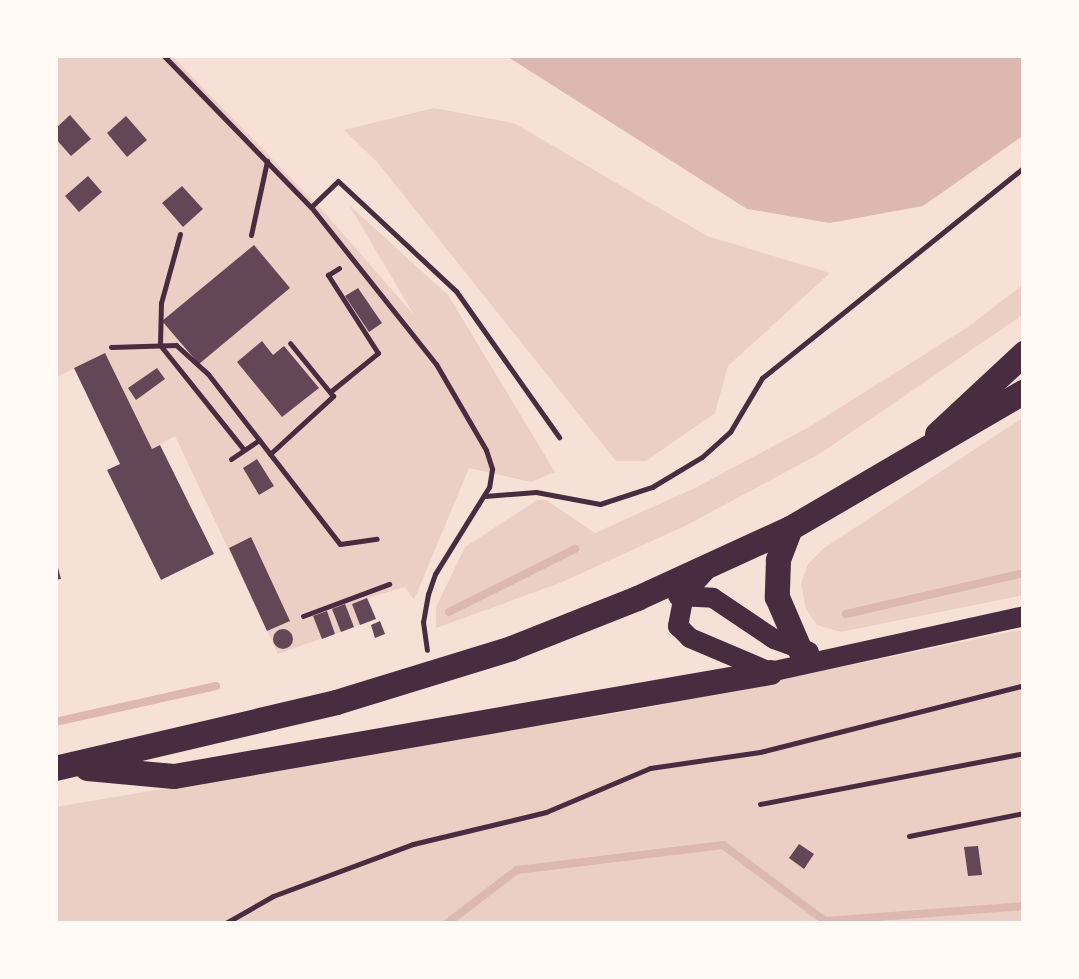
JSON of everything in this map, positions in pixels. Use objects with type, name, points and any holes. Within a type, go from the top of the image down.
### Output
[{"type":"highway","points":[[920,452],[967,401],[1024,353]]},
{"type":"highway","points":[[61,767],[336,702],[511,648],[637,598],[790,528],[1024,391]]},
{"type":"highway","points":[[790,528],[778,560],[777,597],[799,648]]},
{"type":"highway","points":[[61,767],[174,776],[770,672]]},
{"type":"main road","points":[[713,563],[684,595],[677,616],[682,633],[770,672],[1024,616]]},
{"type":"main road","points":[[637,598],[714,598],[774,639],[825,658]]},
{"type":"path","points":[[163,55],[311,207],[436,364],[479,436],[492,469],[483,496],[428,594],[424,622],[430,673]]},
{"type":"path","points":[[251,235],[267,160]]},
{"type":"path","points":[[483,496],[536,492],[600,504],[652,488],[702,457],[730,432],[762,378],[1024,167]]},
{"type":"path","points":[[311,207],[338,181],[456,291],[558,437]]},
{"type":"path","points":[[180,234],[161,303],[160,345],[244,450]]},
{"type":"path","points":[[330,392],[378,353],[328,276],[338,268]]},
{"type":"path","points":[[270,454],[333,396],[290,343]]},
{"type":"path","points":[[111,347],[176,344],[208,374],[340,544],[377,539]]},
{"type":"path","points":[[231,459],[258,440]]},
{"type":"path","points":[[303,616],[390,584]]},
{"type":"path","points":[[224,924],[273,896],[413,844],[546,812],[650,768],[760,752],[1024,685]]},
{"type":"path","points":[[760,804],[1024,753]]},
{"type":"path","points":[[908,836],[1024,813]]},
{"type":"shaded area","points":[[55,55],[171,55],[324,212],[414,315],[349,205],[448,295],[555,472],[531,482],[469,468],[414,600],[405,587],[368,598],[376,619],[278,654],[175,436],[152,449],[105,353],[55,378]]},
{"type":"shaded area","points":[[505,55],[1024,55],[1024,135],[923,206],[830,223],[747,209]]},
{"type":"shaded area","points":[[434,108],[514,123],[707,236],[830,273],[728,366],[715,413],[646,461],[616,461],[378,163],[344,130]]},
{"type":"shaded area","points":[[1024,284],[1024,314],[821,453],[687,525],[560,583],[436,628],[436,607],[465,547],[537,500],[546,500],[595,533],[695,488],[809,427],[968,327]]},
{"type":"shaded area","points":[[1024,417],[1024,595],[841,632],[817,625],[806,609],[801,584],[808,564],[824,548]]},
{"type":"shaded area","points":[[1024,629],[1024,924],[55,924],[55,807],[646,708]]},
{"type":"building","points":[[70,115],[91,139],[71,156],[55,138],[55,129]]},
{"type":"building","points":[[126,116],[147,140],[127,157],[107,133]]},
{"type":"building","points":[[88,176],[102,192],[79,212],[65,196]]},
{"type":"building","points":[[182,186],[203,209],[183,227],[162,203]]},
{"type":"building","points":[[254,245],[290,288],[199,364],[162,321]]},
{"type":"building","points":[[358,288],[382,323],[369,332],[345,296]]},
{"type":"building","points":[[262,341],[273,355],[284,346],[319,388],[282,417],[237,362]]},
{"type":"building","points":[[105,353],[152,449],[160,445],[214,554],[161,580],[107,470],[120,464],[74,368]]},
{"type":"building","points":[[157,368],[165,379],[136,400],[128,388]]},
{"type":"building","points":[[257,459],[274,486],[259,495],[243,468]]},
{"type":"building","points":[[251,537],[290,621],[267,631],[229,548]]},
{"type":"building","points":[[55,556],[61,579],[55,580]]},
{"type":"building","points":[[367,598],[376,619],[360,625],[352,604]]},
{"type":"building","points":[[345,604],[354,627],[341,632],[332,609]]},
{"type":"building","points":[[327,611],[335,634],[322,639],[313,616]]},
{"type":"building","points":[[380,621],[385,634],[375,638],[371,625]]},
{"type":"building","points":[[283,629],[293,639],[283,649],[273,639]]},
{"type":"building","points":[[799,844],[814,854],[804,869],[789,858]]},
{"type":"building","points":[[978,846],[982,875],[968,876],[964,847]]},
{"type":"waterway","points":[[449,612],[575,549]]},
{"type":"waterway","points":[[846,614],[1024,573]]},
{"type":"waterway","points":[[55,722],[216,686]]},
{"type":"waterway","points":[[446,924],[517,870],[723,845],[825,921],[1024,906]]}]
